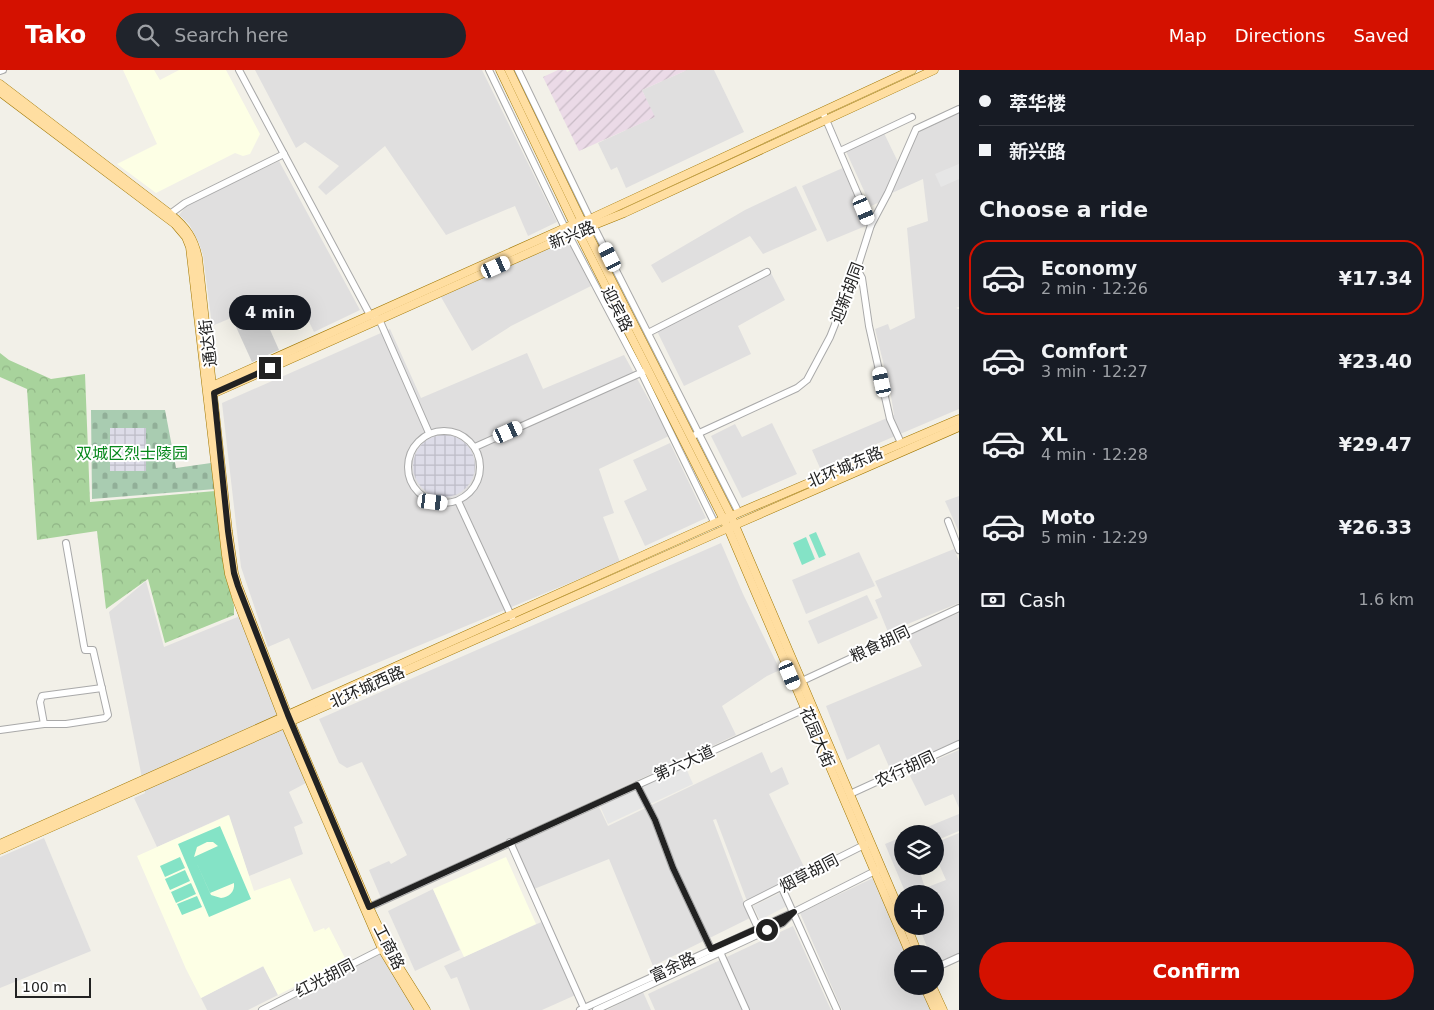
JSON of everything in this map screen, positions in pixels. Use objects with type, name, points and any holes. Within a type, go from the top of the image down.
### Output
[{"type":"main road","name":"迎宾路","points":[[500,70],[582,230],[648,369],[731,516]]},
{"type":"main road","name":"迎宾路","points":[[509,70],[578,222]]},
{"type":"main road","name":"新兴路","points":[[211,391],[567,232],[582,230],[592,222],[821,111],[912,70]]},
{"type":"main road","name":"新兴路","points":[[567,232],[578,222],[592,222],[826,120],[934,70]]},
{"type":"main road","name":"通达街","points":[[0,84],[168,216],[181,231],[190,247],[211,391],[229,574],[237,600],[286,720]]},
{"type":"main road","name":"通达街","points":[[0,92],[168,216]]},
{"type":"main road","name":"迎宾路","points":[[582,230],[642,340],[648,369],[695,435],[731,516]]},
{"type":"main road","name":"北环城东路","points":[[731,516],[959,419]]},
{"type":"main road","name":"北环城东路","points":[[731,526],[959,427]]},
{"type":"main road","name":"北环城西路","points":[[0,850],[512,619],[731,516]]},
{"type":"main road","name":"花园大街","points":[[731,516],[731,526],[879,869],[907,945]]},
{"type":"main road","name":"北环城西路","points":[[512,619],[731,526]]},
{"type":"main road","name":"花园大街","points":[[731,526],[802,680],[809,707],[850,794],[868,843]]},
{"type":"main road","name":"北环城西路","points":[[0,844],[286,720]]},
{"type":"main road","name":"工商路","points":[[286,720],[367,908],[385,947],[419,1010]]},
{"type":"main road","name":"花园大街","points":[[879,869],[894,900]]},
{"type":"main road","name":"工商路","points":[[385,947],[426,1010]]},
{"type":"main road","points":[[928,995],[935,1010]]},
{"type":"main road","points":[[936,995],[943,1010]]},
{"type":"street","points":[[239,70],[374,317],[429,433]]},
{"type":"street","points":[[489,70],[567,232],[648,369],[715,524]]},
{"type":"street","points":[[518,70],[649,334],[695,435]]},
{"type":"street","name":"迎新胡同","points":[[695,435],[797,388],[808,380],[830,337],[857,269],[870,225],[888,193],[916,130],[959,109]]},
{"type":"street","points":[[821,111],[840,151],[870,225]]},
{"type":"street","points":[[840,151],[912,117]]},
{"type":"street","points":[[168,216],[185,203],[284,154]]},
{"type":"street","points":[[857,269],[862,278],[869,326],[890,419],[902,443]]},
{"type":"street","points":[[642,340],[649,334],[767,272]]},
{"type":"street","points":[[475,447],[648,369]]},
{"type":"street","points":[[440,430],[452,431],[463,435],[475,447],[481,463],[480,475],[472,490],[458,500],[446,503],[429,499],[422,496],[413,487],[408,475],[408,462],[411,450],[419,440],[429,433],[440,430]]},
{"type":"street","points":[[458,500],[512,619]]},
{"type":"street","points":[[948,521],[959,550]]},
{"type":"street","points":[[0,730],[44,724],[66,724],[108,716],[93,650],[85,650],[84,646],[66,543]]},
{"type":"street","name":"粮食胡同","points":[[802,680],[959,608]]},
{"type":"street","points":[[44,724],[40,702],[42,696],[102,688]]},
{"type":"street","name":"第六大道","points":[[367,908],[809,707]]},
{"type":"street","name":"农行胡同","points":[[850,794],[959,744]]},
{"type":"street","points":[[637,785],[655,820],[673,868],[711,949]]},
{"type":"street","points":[[510,842],[582,1009]]},
{"type":"street","name":"烟草胡同","points":[[758,928],[747,904],[868,843]]},
{"type":"street","name":"富余路","points":[[582,1009],[794,912],[879,869]]},
{"type":"street","points":[[782,888],[837,1010]]},
{"type":"street","name":"富余路","points":[[596,1010],[783,923],[794,912]]},
{"type":"street","name":"红光胡同","points":[[262,1010],[385,947]]},
{"type":"street","points":[[720,952],[746,1010]]},
{"type":"street","points":[[944,964],[959,957]]},
{"type":"shaded area","points":[[123,70],[154,70],[160,80],[179,70],[226,70],[260,134],[250,154],[243,156],[235,153],[156,193],[117,164],[157,144]]},
{"type":"shaded area","points":[[255,70],[482,70],[557,222],[528,236],[515,206],[446,235],[385,146],[326,195],[318,187],[339,166],[305,142],[296,148]]},
{"type":"shaded area","points":[[558,70],[566,70],[567,72],[571,70],[687,70],[642,90],[655,117],[579,151],[543,77]]},
{"type":"shaded area","points":[[687,70],[714,70],[744,132],[626,188],[617,167],[611,170],[598,143],[654,117],[642,90]]},
{"type":"shaded area","points":[[959,113],[959,307],[956,308],[959,309],[959,409],[820,468],[812,450],[894,415],[875,329],[888,324],[890,330],[915,318],[907,228],[928,221],[923,179],[892,193],[916,133]]},
{"type":"shaded area","points":[[882,129],[898,162],[882,201],[871,206],[844,147]]},
{"type":"shaded area","points":[[279,161],[360,310],[314,332],[297,297],[266,310],[262,305],[212,326],[203,255],[189,224],[179,215],[187,205]]},
{"type":"shaded area","points":[[959,164],[959,179],[941,187],[935,174]]},
{"type":"shaded area","points":[[845,167],[868,225],[827,242],[802,186]]},
{"type":"shaded area","points":[[796,186],[817,230],[763,254],[750,236],[662,283],[651,265],[745,210]]},
{"type":"shaded area","points":[[568,239],[591,286],[511,326],[472,351],[441,297]]},
{"type":"shaded area","points":[[769,269],[785,300],[738,326],[751,354],[684,386],[655,327]]},
{"type":"shaded area","points":[[260,307],[279,350],[252,362],[232,318]]},
{"type":"shaded area","points":[[390,329],[421,398],[527,353],[543,389],[624,355],[669,436],[599,469],[614,513],[603,517],[620,562],[312,690],[289,638],[268,647],[241,567],[222,403]]},
{"type":"shaded area","points":[[772,423],[797,474],[742,498],[711,436],[735,424],[742,437]]},
{"type":"shaded area","points":[[110,428],[146,428],[146,471],[110,471]]},
{"type":"shaded area","points":[[444,435],[456,437],[466,444],[473,454],[475,466],[473,478],[466,488],[456,495],[444,497],[432,495],[422,488],[415,478],[413,466],[415,454],[422,444],[432,437]]},
{"type":"shaded area","points":[[670,443],[706,518],[645,546],[624,501],[647,490],[633,460]]},
{"type":"shaded area","points":[[959,496],[959,532],[945,501]]},
{"type":"shaded area","points":[[721,543],[743,594],[780,670],[767,676],[722,706],[736,735],[381,898],[369,870],[389,861],[391,864],[407,855],[362,762],[347,768],[339,763],[319,719]]},
{"type":"shaded area","points":[[954,549],[959,561],[959,603],[888,632],[875,600],[882,597],[875,581]]},
{"type":"shaded area","points":[[859,552],[875,586],[806,614],[792,580]]},
{"type":"shaded area","points":[[146,581],[164,647],[240,616],[306,783],[289,792],[303,823],[294,827],[303,854],[249,876],[228,815],[157,847],[134,798],[145,793],[109,612]]},
{"type":"shaded area","points":[[867,595],[878,618],[818,644],[808,621]]},
{"type":"shaded area","points":[[959,613],[959,741],[891,771],[879,744],[847,760],[826,706],[922,666],[906,635]]},
{"type":"shaded area","points":[[959,750],[959,808],[953,794],[925,806],[908,772]]},
{"type":"shaded area","points":[[762,752],[771,773],[782,767],[789,784],[769,794],[807,873],[747,901],[716,819],[713,820],[750,918],[653,966],[609,859],[534,889],[514,845],[599,807],[608,826]]},
{"type":"shaded area","points":[[685,766],[693,784],[608,824],[600,806]]},
{"type":"shaded area","points":[[959,814],[959,831],[944,837],[944,825],[932,825]]},
{"type":"shaded area","points":[[229,815],[254,891],[290,878],[314,932],[324,928],[325,930],[329,927],[346,960],[278,995],[263,966],[201,998],[186,969],[137,856]]},
{"type":"shaded area","points":[[959,833],[959,954],[944,960],[944,945],[926,945],[922,935],[944,935],[944,885],[933,885],[946,880],[944,875],[944,839]]},
{"type":"shaded area","points":[[44,838],[91,951],[0,988],[0,857]]},
{"type":"shaded area","points":[[894,840],[894,865],[885,844]]},
{"type":"shaded area","points":[[506,857],[536,924],[464,957],[433,889]]},
{"type":"shaded area","points":[[898,875],[921,875],[924,885],[902,885]]},
{"type":"shaded area","points":[[873,878],[894,926],[894,935],[898,935],[902,945],[894,945],[894,995],[924,995],[931,1010],[842,1010],[800,913]]},
{"type":"shaded area","points":[[433,889],[460,950],[415,971],[388,911]]},
{"type":"shaded area","points":[[780,893],[787,906],[760,920],[753,906]]},
{"type":"shaded area","points":[[548,919],[580,993],[542,1010],[470,1010],[457,977],[451,979],[444,966]]},
{"type":"shaded area","points":[[793,926],[831,1010],[655,1010],[648,994]]},
{"type":"shaded area","points":[[381,954],[415,1010],[271,1010]]},
{"type":"shaded area","points":[[264,966],[278,995],[248,1010],[207,1010],[201,998]]},
{"type":"shaded area","points":[[643,992],[651,1010],[607,1010]]},
{"type":"green space","points":[[0,353],[9,360],[51,379],[85,374],[90,502],[215,491],[226,575],[234,606],[234,615],[165,643],[148,579],[106,609],[97,531],[37,540],[27,389],[0,377]]},
{"type":"green space","name":"双城区烈士陵园","points":[[91,410],[165,410],[176,468],[211,463],[216,489],[92,499]]},
{"type":"green space","points":[[816,532],[826,555],[819,558],[809,535]]},
{"type":"green space","points":[[806,537],[815,559],[802,565],[793,543]]},
{"type":"green space","points":[[220,826],[251,899],[209,917],[178,844]],"holes":[[[207,842],[213,842],[218,846],[194,857],[197,847]],[[234,883],[231,894],[227,896],[221,898],[210,893]]]},
{"type":"green space","points":[[180,857],[185,868],[165,877],[160,866]]},
{"type":"green space","points":[[185,870],[190,881],[170,890],[165,879]]},
{"type":"green space","points":[[191,883],[196,894],[176,903],[171,892]]},
{"type":"green space","points":[[197,896],[202,907],[182,915],[177,904]]},
{"type":"route","points":[[270,368],[214,393],[234,573],[288,715],[369,907],[637,785],[655,820],[673,868],[711,949],[794,912],[783,923],[767,930]]}]
